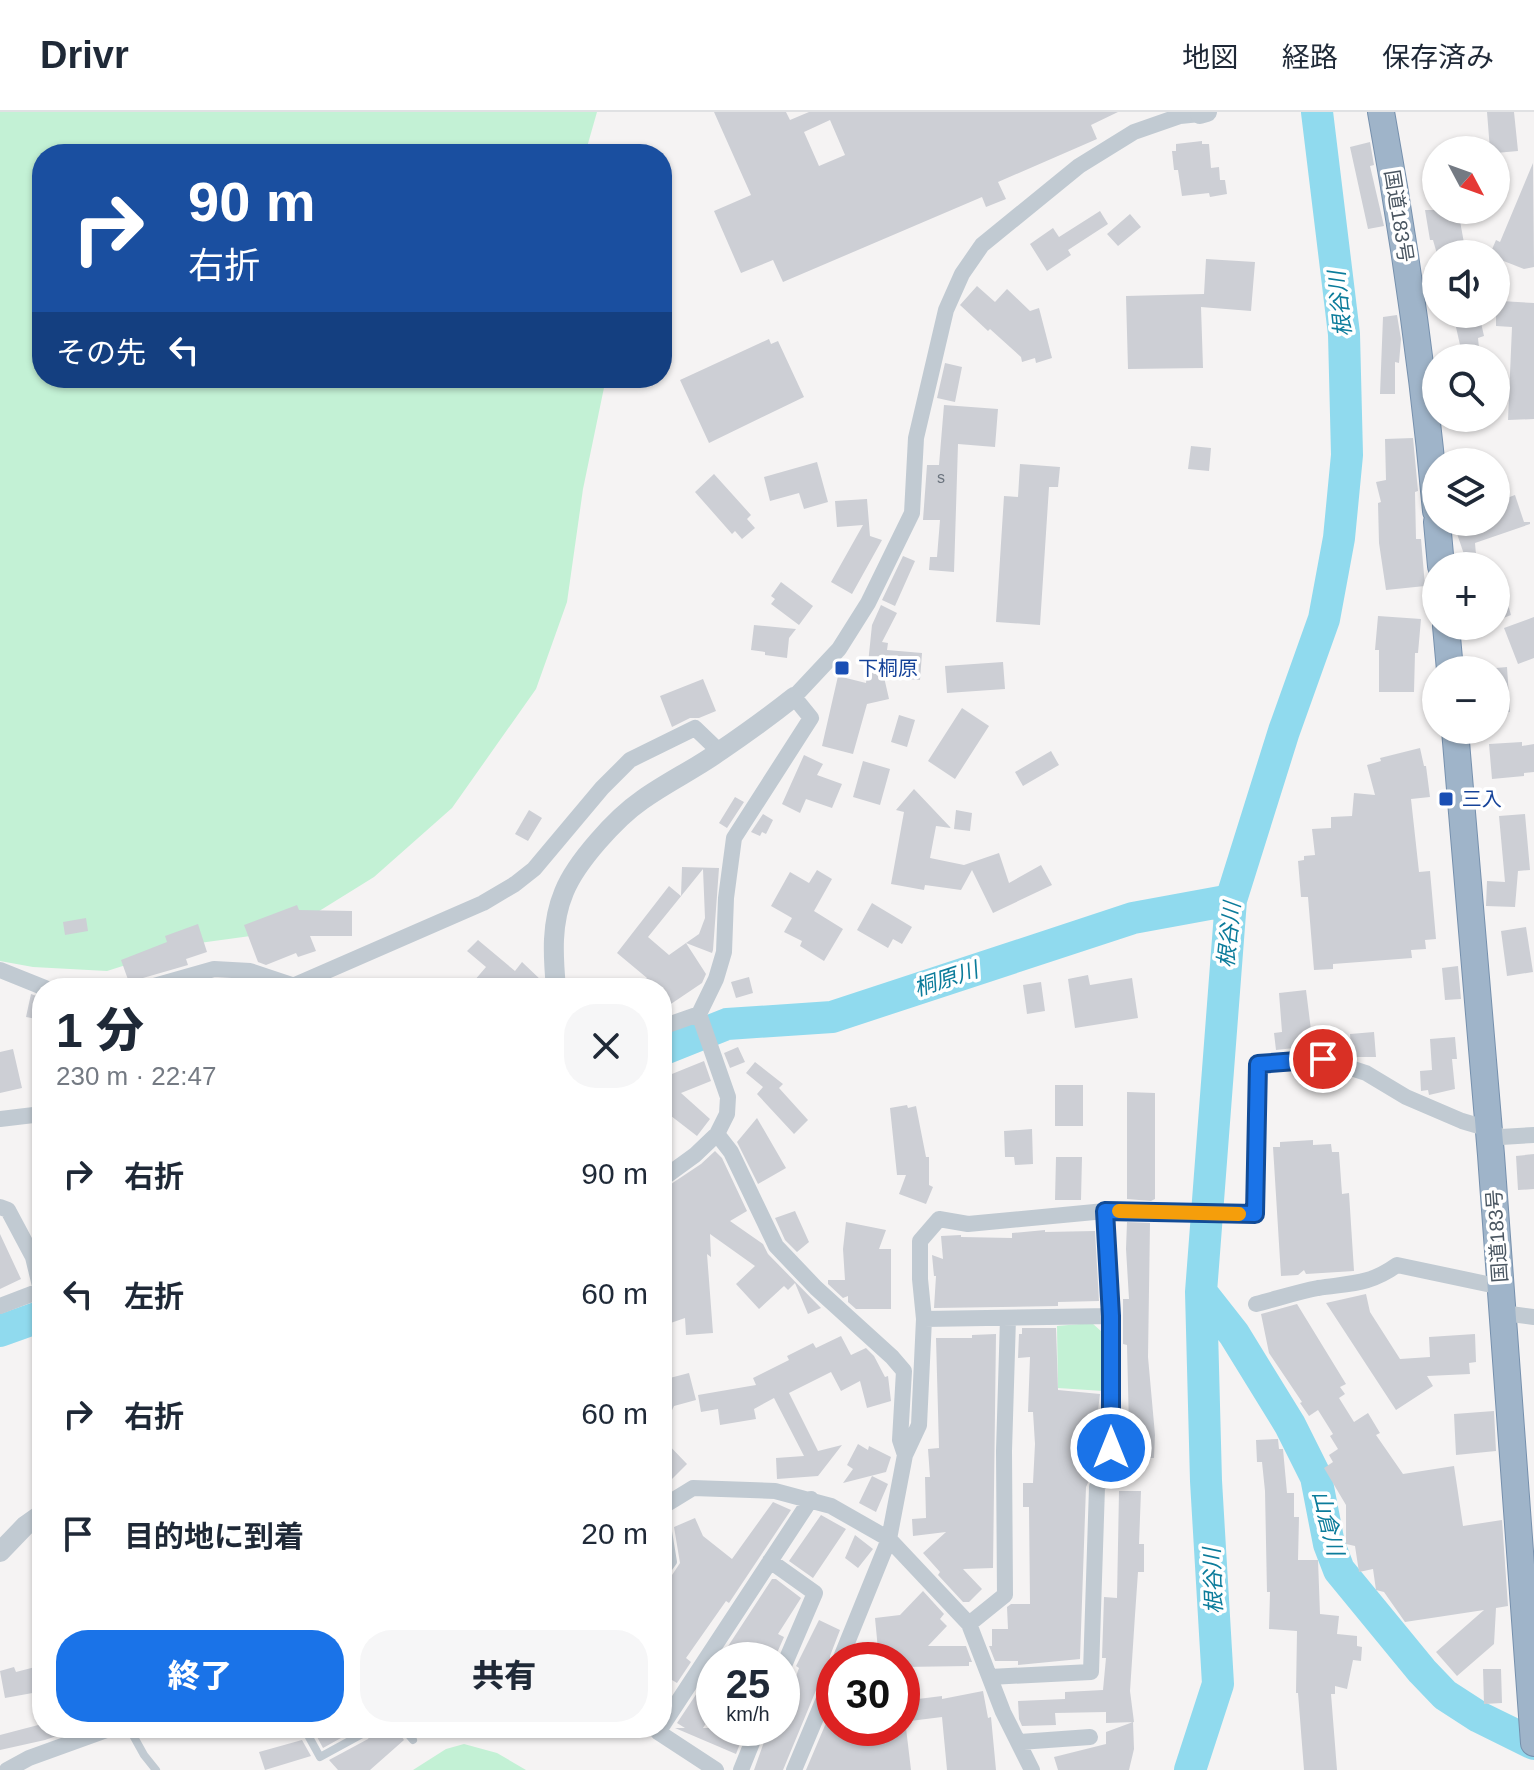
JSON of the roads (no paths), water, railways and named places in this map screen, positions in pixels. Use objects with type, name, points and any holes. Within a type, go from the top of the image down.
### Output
[{"type":"highway","name":"国道183号","points":[[1381,112],[1404,242],[1430,448]]},
{"type":"highway","name":"国道183号","points":[[1456,744],[1489,1129],[1533,1738]]},
{"type":"street","points":[[555,978],[552,944],[564,890],[604,836],[640,801],[720,752],[794,697],[839,649],[868,603],[912,513],[916,438],[946,310],[962,274],[982,245],[1079,166],[1134,132],[1192,113]]},
{"type":"street","points":[[672,1172],[717,1134],[727,1114],[728,1097],[699,1016],[724,952],[726,898],[734,838],[811,718],[794,697]]},
{"type":"street","points":[[311,978],[483,903],[515,884],[534,869],[602,788],[630,760],[695,728],[720,752]]},
{"type":"street","points":[[182,978],[214,969],[250,971],[268,978]]},
{"type":"street","points":[[0,970],[32,983]]},
{"type":"street","points":[[672,1024],[699,1016]]},
{"type":"street","points":[[847,1642],[889,1539],[905,1455],[919,1425],[924,1319],[920,1241],[939,1219],[968,1224],[1105,1211],[1255,1214],[1258,1064],[1323,1059],[1366,1073],[1406,1097],[1489,1129],[1501,1137],[1534,1135]]},
{"type":"street","points":[[0,1119],[32,1115]]},
{"type":"street","points":[[717,1134],[731,1152],[776,1246],[904,1371],[900,1440],[905,1455]]},
{"type":"street","points":[[0,1207],[8,1210],[32,1255]]},
{"type":"street","points":[[990,1677],[1091,1672],[1097,1487],[1108,1470],[1111,1448],[1111,1316],[1105,1211]]},
{"type":"street","points":[[1256,1304],[1316,1289],[1364,1283],[1379,1278],[1397,1265],[1502,1300],[1534,1317]]},
{"type":"street","points":[[0,1306],[32,1294]]},
{"type":"street","points":[[924,1319],[1111,1316]]},
{"type":"street","points":[[969,1624],[1005,1595],[1004,1451],[1008,1318]]},
{"type":"street","points":[[672,1501],[693,1488],[775,1491],[831,1506],[889,1539],[969,1624],[1003,1712],[1032,1770]]},
{"type":"street","points":[[672,1710],[811,1499]]},
{"type":"street","points":[[0,1552],[32,1521]]},
{"type":"street","points":[[770,1561],[815,1593],[794,1642]]},
{"type":"street","points":[[794,1770],[816,1718]]},
{"type":"street","points":[[1020,1742],[1090,1737]]},
{"type":"street","points":[[7,1770],[29,1758],[84,1738]]},
{"type":"street","points":[[667,1738],[716,1770]]},
{"type":"street","points":[[741,1770],[751,1746]]},
{"type":"lane","points":[[135,1738],[156,1770]]},
{"type":"lane","points":[[310,1738],[320,1757],[355,1738]]},
{"type":"waterway","name":"根谷川","points":[[1190,1770],[1218,1684],[1206,1481],[1201,1292],[1231,900],[1284,731],[1324,619],[1339,538],[1347,455],[1344,334],[1317,112]]},
{"type":"waterway","name":"桐原川","points":[[672,1046],[727,1024],[832,1017],[1133,918],[1231,900]]},
{"type":"waterway","name":"山倉川","points":[[1201,1292],[1234,1334],[1290,1425],[1316,1477],[1329,1544],[1339,1570],[1445,1695],[1479,1717],[1534,1744]]},
{"type":"waterway","name":"桐原川","points":[[0,1331],[32,1320]]},
{"type":"place","name":"下桐原","points":[[842,668]]},
{"type":"place","name":"三入","points":[[1446,799]]}]
